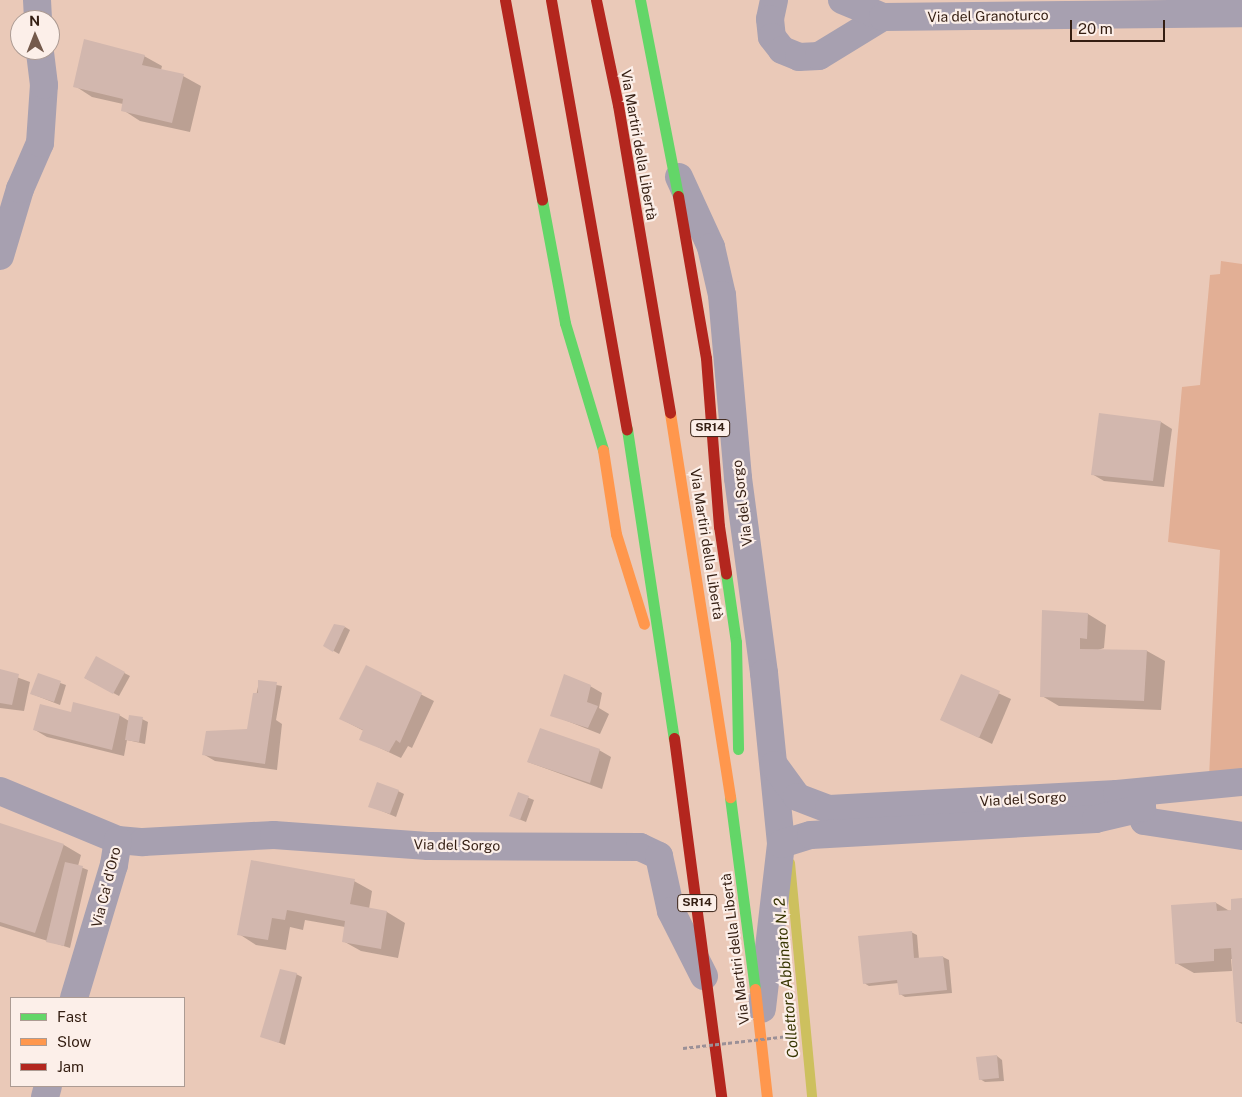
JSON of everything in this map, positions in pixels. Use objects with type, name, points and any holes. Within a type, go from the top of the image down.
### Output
[{"type":"main road","name":"SR14","points":[[505,0],[565,323],[605,455],[616,534],[670,709]]},
{"type":"main road","name":"SR14","points":[[550,0],[610,327],[670,709],[721,1097]]},
{"type":"main road","name":"Via Martiri della Libertà","points":[[596,0],[618,105],[700,589],[739,861],[767,1097]]},
{"type":"main road","name":"SR14","points":[[640,0],[699,310],[719,526],[736,642],[739,861]]},
{"type":"street","points":[[774,0],[770,19],[772,37],[782,50],[799,57],[819,56],[883,17]]},
{"type":"street","name":"Via del Granoturco","points":[[842,0],[883,17],[1242,13]]},
{"type":"street","points":[[0,256],[20,189],[40,143],[44,85],[41,60]]},
{"type":"street","name":"Via del Sorgo","points":[[672,162],[711,247],[722,295],[738,478],[773,764],[781,844],[760,1027]]},
{"type":"street","name":"Via del Sorgo","points":[[773,764],[797,797],[829,810],[1142,800],[1242,782]]},
{"type":"street","name":"Via Ca' d'Oro","points":[[0,791],[118,840],[114,865],[74,997]]},
{"type":"street","name":"Via del Sorgo","points":[[781,844],[811,835],[1096,819],[1142,800]]},
{"type":"street","points":[[1142,800],[1144,821],[1242,836]]},
{"type":"street","name":"Via del Sorgo","points":[[118,840],[274,835],[428,846],[610,845],[640,847],[659,856],[671,911],[707,982]]},
{"type":"path","points":[[683,1048],[788,1036]]},
{"type":"shaded area","points":[[1221,261],[1242,264],[1242,773],[1209,777],[1220,550],[1168,542],[1182,387],[1200,385],[1210,275],[1220,274]]},
{"type":"building","points":[[84,39],[145,55],[142,65],[184,74],[172,123],[121,111],[123,99],[73,87]]},
{"type":"building","points":[[1099,413],[1161,421],[1153,481],[1091,475]]},
{"type":"building","points":[[1042,610],[1088,613],[1087,639],[1080,638],[1080,649],[1147,650],[1144,701],[1040,697]]},
{"type":"building","points":[[334,624],[345,626],[333,652],[323,646]]},
{"type":"building","points":[[96,656],[125,672],[113,694],[84,678]]},
{"type":"building","points":[[366,665],[422,693],[400,743],[396,740],[389,752],[359,740],[363,730],[339,719]]},
{"type":"building","points":[[0,669],[19,674],[12,705],[0,703]]},
{"type":"building","points":[[38,673],[61,681],[54,702],[30,694]]},
{"type":"building","points":[[564,674],[591,685],[587,702],[598,706],[588,728],[550,716]]},
{"type":"building","points":[[961,674],[1000,691],[979,738],[940,720]]},
{"type":"building","points":[[258,680],[277,682],[265,764],[202,755],[206,731],[247,729],[253,693],[258,693]]},
{"type":"building","points":[[73,702],[120,714],[112,750],[33,730],[40,704],[71,712]]},
{"type":"building","points":[[129,715],[143,717],[139,742],[125,740]]},
{"type":"building","points":[[540,728],[600,749],[590,783],[527,762]]},
{"type":"building","points":[[377,782],[399,790],[390,814],[368,807]]},
{"type":"building","points":[[518,792],[529,796],[520,820],[509,816]]},
{"type":"building","points":[[0,823],[64,844],[35,933],[0,922]]},
{"type":"building","points":[[251,860],[355,879],[350,904],[387,911],[381,949],[342,942],[345,921],[287,910],[285,920],[272,918],[268,940],[237,935]]},
{"type":"building","points":[[65,862],[83,866],[64,946],[46,942]]},
{"type":"building","points":[[1242,898],[1242,1022],[1236,1022],[1231,948],[1214,949],[1214,961],[1175,964],[1171,905],[1216,902],[1217,911],[1231,910],[1231,899]]},
{"type":"building","points":[[912,931],[914,958],[943,956],[947,990],[899,995],[897,980],[863,984],[858,936]]},
{"type":"building","points":[[280,969],[297,973],[279,1043],[260,1037]]},
{"type":"building","points":[[997,1055],[999,1078],[979,1080],[976,1057]]},
{"type":"waterway","name":"Collettore Abbinato N. 2","points":[[790,863],[812,1097]]},
{"type":"traffic: fast","points":[[640,0],[678,196]]},
{"type":"traffic: fast","points":[[542,200],[565,323],[603,450]]},
{"type":"traffic: fast","points":[[627,429],[674,738]]},
{"type":"traffic: fast","points":[[726,573],[736,642],[738,749]]},
{"type":"traffic: fast","points":[[730,797],[755,989]]},
{"type":"traffic: slow","points":[[670,413],[730,797]]},
{"type":"traffic: slow","points":[[603,450],[616,534],[644,624]]},
{"type":"traffic: slow","points":[[755,989],[767,1097]]},
{"type":"traffic: jam","points":[[505,0],[542,200]]},
{"type":"traffic: jam","points":[[551,0],[627,429]]},
{"type":"traffic: jam","points":[[596,0],[618,105],[670,413]]},
{"type":"traffic: jam","points":[[678,196],[706,358],[719,526],[726,573]]},
{"type":"traffic: jam","points":[[674,738],[721,1097]]}]
